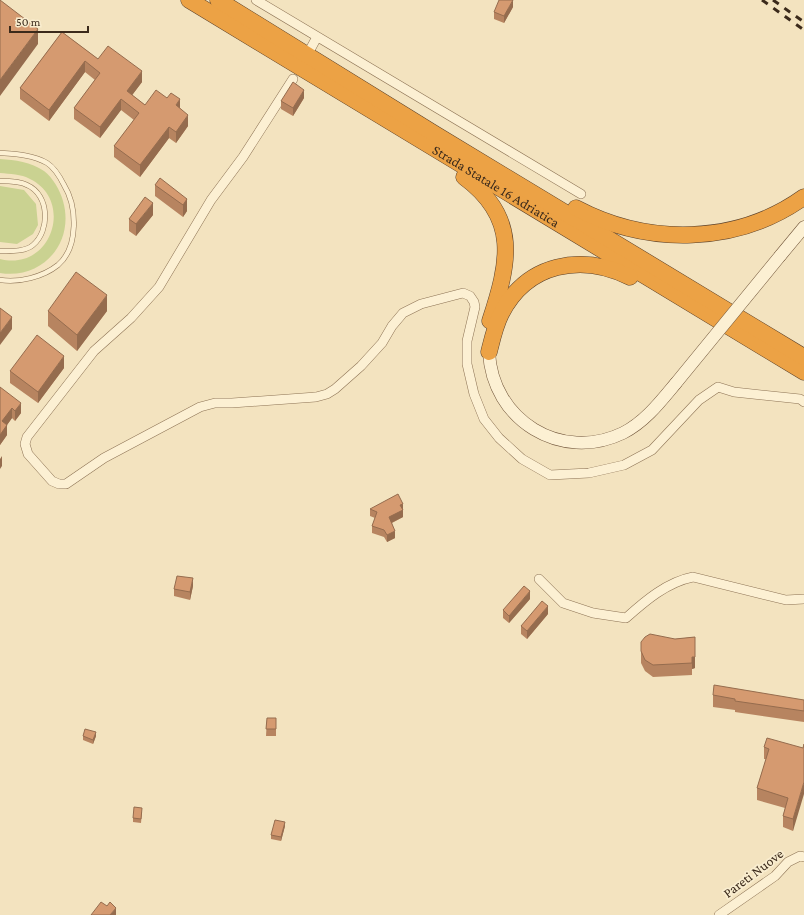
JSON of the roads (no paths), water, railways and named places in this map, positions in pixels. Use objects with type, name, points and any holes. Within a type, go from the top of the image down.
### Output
[{"type":"highway","name":"Strada Statale 16 Adriatica","points":[[189,0],[804,372]]},
{"type":"highway","name":"Strada Statale 16 Adriatica","points":[[218,0],[435,134],[804,357]]},
{"type":"highway","points":[[389,122],[471,182],[491,202],[499,216],[504,231],[507,254],[502,284],[488,324],[489,352]]},
{"type":"highway","points":[[435,134],[589,215],[617,226],[649,233],[695,235],[729,230],[768,217],[804,197]]},
{"type":"highway","points":[[489,352],[501,314],[517,292],[540,274],[568,265],[592,264],[614,270],[716,319]]},
{"type":"main road","points":[[489,352],[491,372],[496,386],[512,412],[526,425],[542,434],[570,442],[597,441],[627,430],[649,413],[676,383],[804,227]]},
{"type":"street","points":[[256,0],[581,194]]},
{"type":"street","points":[[311,48],[317,37]]},
{"type":"street","points":[[293,79],[243,157],[211,200],[159,288],[131,318],[94,351],[27,437],[25,444],[28,454],[52,481],[59,484],[66,484],[104,458],[200,407],[215,403],[328,394],[361,366],[382,343],[392,326],[403,313],[421,304],[463,293],[470,296],[475,307],[467,341],[467,364],[474,394],[484,419],[500,438],[522,459],[550,475],[589,473],[624,465],[645,454],[652,450],[699,400],[718,387],[734,392],[800,399],[804,402]]},
{"type":"street","points":[[540,580],[563,603],[594,613],[626,618],[647,600],[679,580],[693,577],[786,600],[804,599]]},
{"type":"street","name":"Pareti Nuove","points":[[719,915],[775,876],[788,862],[800,856],[804,857]]},
{"type":"lane","points":[[0,153],[26,156],[48,164],[58,173],[68,191],[73,211],[72,234],[68,251],[58,264],[44,273],[25,279],[8,281],[0,280]]},
{"type":"lane","points":[[0,181],[27,184],[35,190],[46,214],[44,227],[32,247],[16,251],[0,251]]},
{"type":"railway","points":[[762,0],[804,30]]},
{"type":"railway","points":[[773,0],[804,22]]}]
